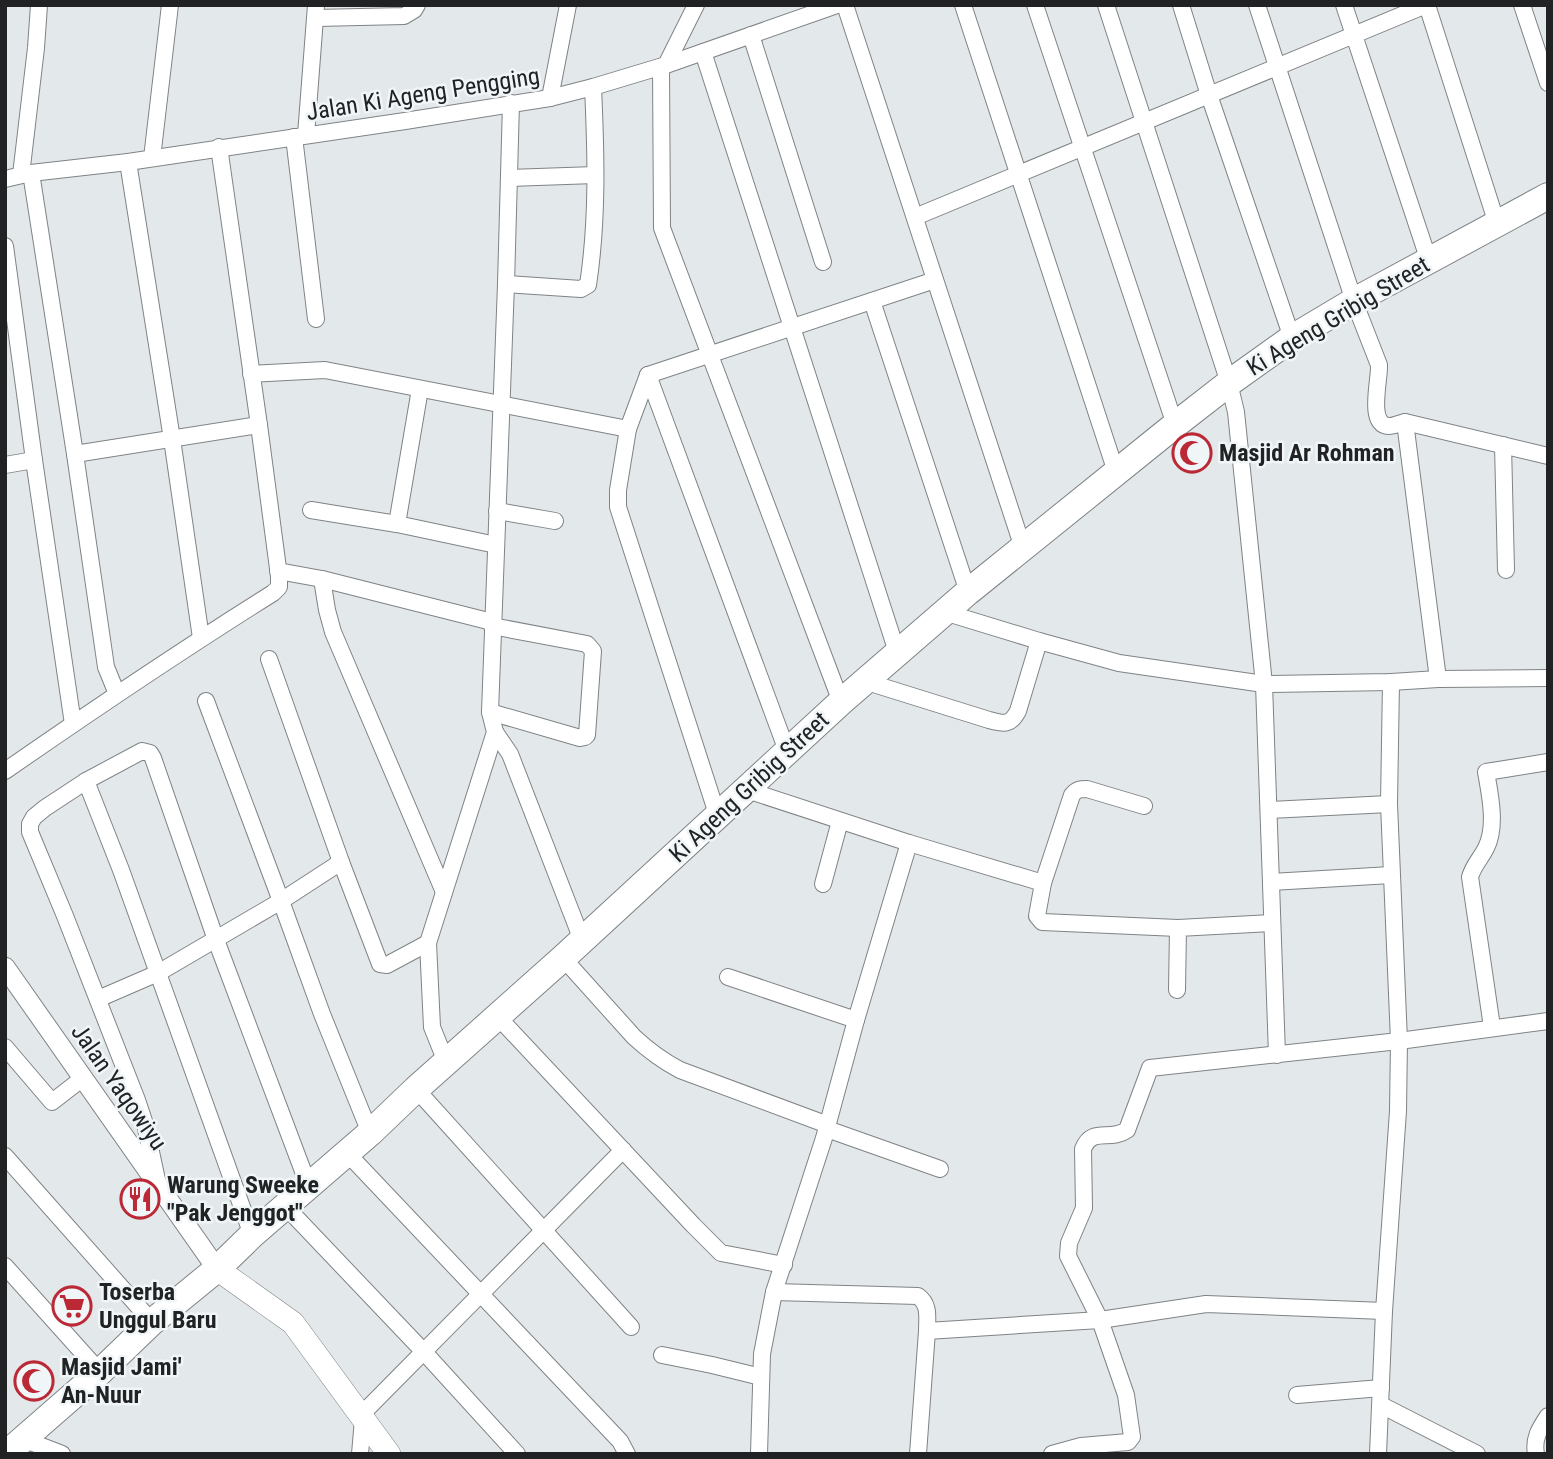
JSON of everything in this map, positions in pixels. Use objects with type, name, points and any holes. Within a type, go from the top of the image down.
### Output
[{"type":"main road","name":"Ki Ageng Gribig Street","points":[[14,1446],[370,1133],[864,681],[968,592],[1175,425],[1292,338],[1354,301],[1548,196]]},
{"type":"main road","points":[[217,1269],[293,1323],[389,1454]]},
{"type":"street","points":[[39,5],[19,176],[75,454],[106,667],[117,694]]},
{"type":"street","points":[[152,158],[170,5]]},
{"type":"street","points":[[316,319],[300,136],[316,11],[404,16],[417,5]]},
{"type":"street","points":[[550,98],[568,5]]},
{"type":"street","points":[[696,5],[663,66],[662,228],[841,702]]},
{"type":"street","name":"Jalan Ki Ageng Pengging","points":[[19,176],[550,98],[663,66],[751,35],[793,13],[837,5]]},
{"type":"street","points":[[845,5],[1023,548]]},
{"type":"street","points":[[963,5],[1116,472]]},
{"type":"street","points":[[1035,5],[1175,425]]},
{"type":"street","points":[[1106,5],[1229,383],[1236,412],[1264,684],[1277,1055]]},
{"type":"street","points":[[1181,5],[1292,338]]},
{"type":"street","points":[[1257,5],[1354,301],[1379,365],[1377,418],[1381,424],[1388,426],[1405,422],[1548,456]]},
{"type":"street","points":[[1344,5],[1429,261]]},
{"type":"street","points":[[915,216],[1426,5],[1497,224]]},
{"type":"street","points":[[1522,5],[1548,83]]},
{"type":"street","points":[[751,35],[823,262]]},
{"type":"street","points":[[703,52],[897,652]]},
{"type":"street","points":[[506,284],[581,289],[588,285],[594,247],[596,155],[593,87]]},
{"type":"street","points":[[511,103],[490,712],[495,732],[510,754],[573,949],[634,1037],[666,1063],[940,1170]]},
{"type":"street","points":[[5,771],[201,638],[274,593],[279,587],[219,147]]},
{"type":"street","points":[[128,162],[201,638]]},
{"type":"street","points":[[509,178],[595,175]]},
{"type":"street","points":[[5,246],[73,724]]},
{"type":"street","points":[[648,375],[935,279]]},
{"type":"street","points":[[872,301],[968,592]]},
{"type":"street","points":[[251,374],[326,370],[628,429]]},
{"type":"street","points":[[648,375],[628,429],[618,507],[718,817]]},
{"type":"street","points":[[648,375],[787,751]]},
{"type":"street","points":[[397,524],[420,388]]},
{"type":"street","points":[[1405,422],[1438,679]]},
{"type":"street","points":[[75,454],[259,425]]},
{"type":"street","points":[[1503,445],[1506,570]]},
{"type":"street","points":[[5,465],[34,460]]},
{"type":"street","points":[[310,510],[397,524],[496,545]]},
{"type":"street","points":[[497,511],[555,521]]},
{"type":"street","points":[[278,571],[322,579],[492,624],[587,644],[593,651],[585,737],[580,738],[490,712]]},
{"type":"street","points":[[322,579],[333,632],[443,891]]},
{"type":"street","points":[[944,612],[1119,663],[1264,684],[1548,678]]},
{"type":"street","points":[[864,681],[1005,723],[1013,720],[1018,711],[1039,641]]},
{"type":"street","points":[[269,659],[380,964],[387,965],[428,943]]},
{"type":"street","points":[[1378,1454],[1384,1311],[1398,1111],[1399,1041],[1389,804],[1391,682]]},
{"type":"street","points":[[206,701],[322,1014],[370,1133]]},
{"type":"street","points":[[446,1062],[432,1027],[428,943],[495,732]]},
{"type":"street","points":[[158,1186],[141,1112],[30,832],[34,817],[45,808],[86,781],[142,751],[150,753],[153,758],[216,940],[309,1187]]},
{"type":"street","points":[[1492,1027],[1470,877],[1477,860],[1487,847],[1490,830],[1492,808],[1486,772],[1548,762]]},
{"type":"street","points":[[86,781],[252,1235]]},
{"type":"street","points":[[1144,806],[1087,789],[1075,791],[1042,883],[1037,916],[1042,922],[1178,928],[1272,923]]},
{"type":"street","points":[[747,790],[1042,883]]},
{"type":"street","points":[[1269,810],[1389,804]]},
{"type":"street","points":[[823,884],[840,821]]},
{"type":"street","points":[[759,1454],[762,1354],[774,1292],[827,1127],[909,843]]},
{"type":"street","points":[[98,999],[158,973],[281,901],[341,862]]},
{"type":"street","points":[[1271,882],[1391,875]]},
{"type":"street","points":[[1177,990],[1178,928]]},
{"type":"street","name":"Jalan Yaqowiyu","points":[[5,967],[217,1269]]},
{"type":"street","points":[[728,977],[856,1020]]},
{"type":"street","points":[[498,1017],[721,1253],[783,1265]]},
{"type":"street","points":[[1052,1454],[1081,1446],[1128,1441],[1132,1437],[1126,1395],[1100,1320],[1068,1256],[1069,1243],[1084,1208],[1083,1149],[1086,1141],[1093,1136],[1119,1135],[1127,1130],[1150,1068],[1399,1041],[1548,1021]]},
{"type":"street","points":[[5,1047],[52,1102],[83,1077]]},
{"type":"street","points":[[416,1089],[631,1327]]},
{"type":"street","points":[[360,1454],[362,1417],[623,1150]]},
{"type":"street","points":[[347,1153],[620,1441],[627,1454]]},
{"type":"street","points":[[5,1156],[152,1322]]},
{"type":"street","points":[[286,1207],[517,1454]]},
{"type":"street","points":[[5,1266],[100,1372]]},
{"type":"street","points":[[774,1292],[918,1296],[923,1300],[928,1309],[918,1454]]},
{"type":"street","points":[[927,1331],[1100,1320],[1206,1304],[1384,1311]]},
{"type":"street","points":[[662,1354],[761,1377]]},
{"type":"street","points":[[1297,1395],[1381,1397],[1477,1454]]},
{"type":"street","points":[[1536,1454],[1536,1435],[1548,1416]]},
{"type":"street","points":[[14,1446],[62,1454]]},
{"type":"place","name":"Masjid Ar Rohman","points":[[1192,453]]},
{"type":"place","name":"Warung Sweeke \"Pak Jenggot\"","points":[[140,1199]]},
{"type":"place","name":"Toserba Unggul Baru","points":[[72,1306]]},
{"type":"place","name":"Masjid Jami' An-Nuur","points":[[34,1381]]}]
